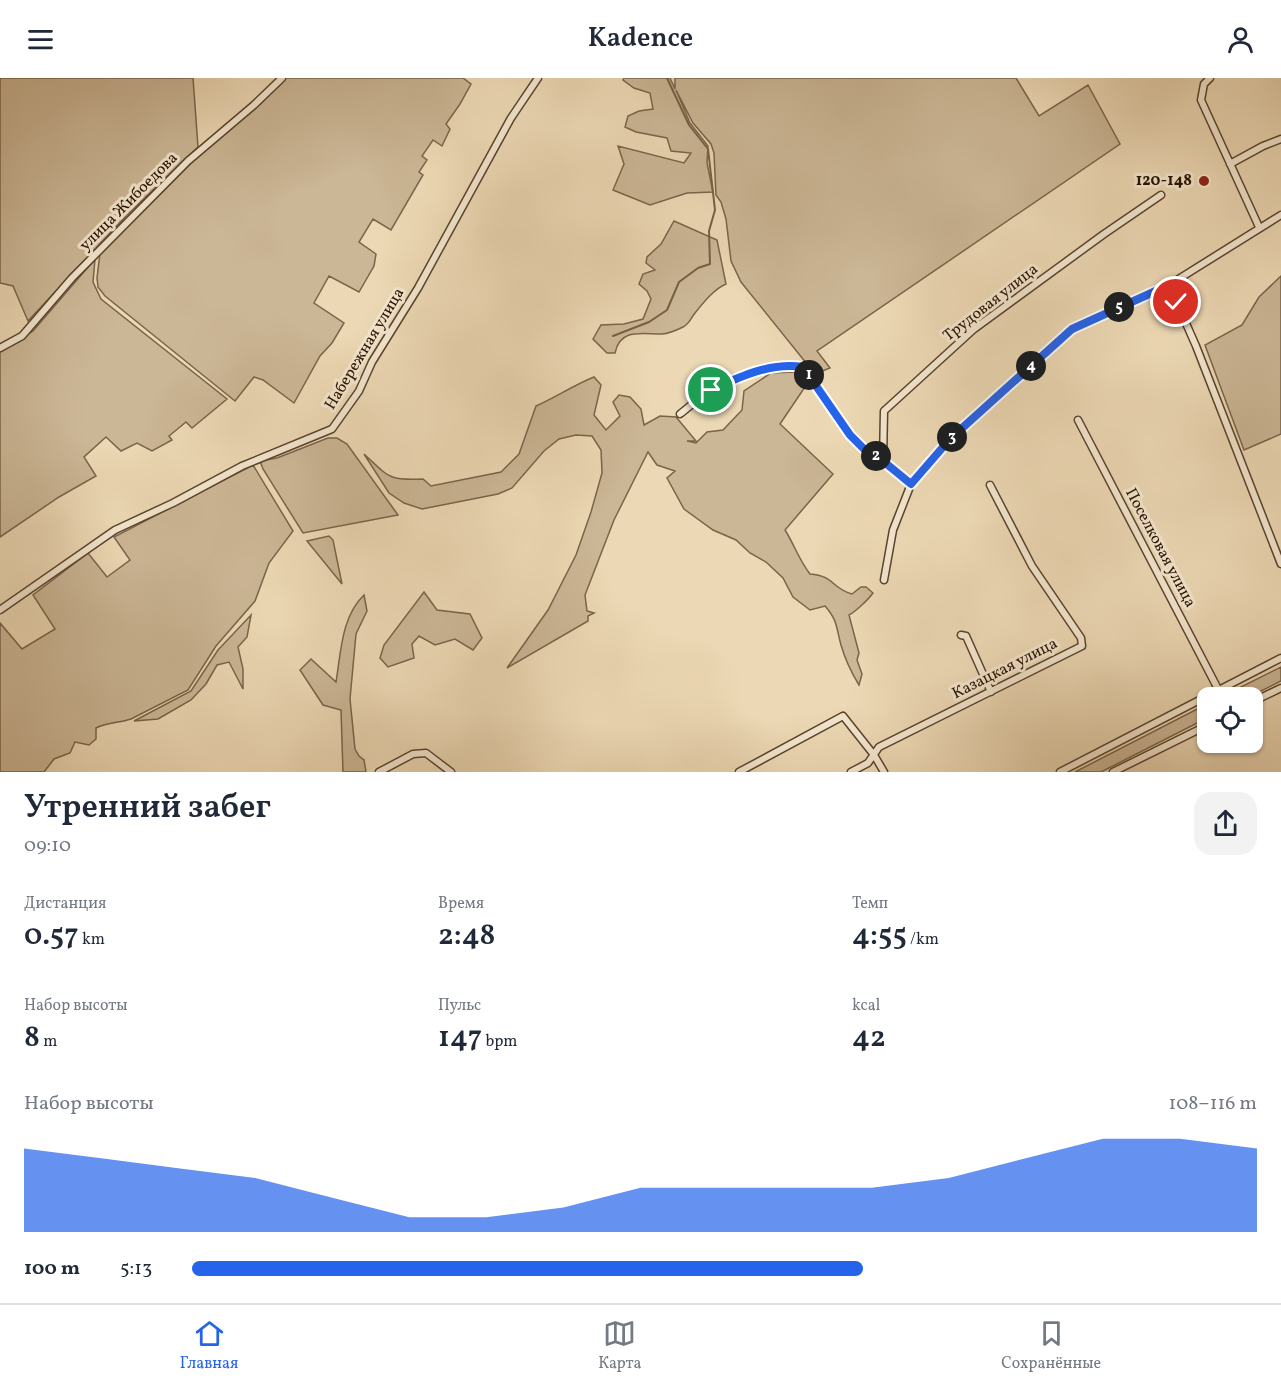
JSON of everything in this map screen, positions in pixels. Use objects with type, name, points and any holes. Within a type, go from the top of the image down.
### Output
[{"type":"street","name":"улица Жибоедова","points":[[0,348],[22,336],[72,278],[188,161],[282,78]]},
{"type":"street","name":"Набережная улица","points":[[0,610],[115,530],[242,466],[332,429],[359,391],[372,362],[418,288],[512,118],[538,78]]},
{"type":"street","points":[[1210,78],[1204,84],[1201,100],[1259,227]]},
{"type":"street","points":[[1230,164],[1281,139]]},
{"type":"street","name":"Трудовая улица","points":[[883,461],[884,411],[974,329],[1161,195]]},
{"type":"street","points":[[884,580],[893,530],[911,484],[950,439],[1072,329],[1169,285],[1281,214]]},
{"type":"street","points":[[1169,285],[1201,357],[1281,564]]},
{"type":"street","points":[[680,414],[711,390],[742,375],[766,368],[803,367],[850,435],[865,450],[883,461],[911,484]]},
{"type":"street","name":"Поселковая улица","points":[[1078,420],[1217,687]]},
{"type":"street","name":"Казацкая улица","points":[[851,772],[868,763],[879,747],[1082,646],[1081,638],[1032,566],[990,485]]},
{"type":"street","points":[[962,635],[966,636],[991,692]]},
{"type":"street","points":[[1222,687],[1281,658]]},
{"type":"street","points":[[1263,696],[1281,687]]},
{"type":"street","points":[[1060,772],[1197,700]]},
{"type":"street","points":[[739,772],[843,716],[874,755],[884,772]]},
{"type":"street","points":[[1113,772],[1197,730]]},
{"type":"street","points":[[379,772],[413,754],[426,753],[451,772]]},
{"type":"shaded area","points":[[0,78],[193,78],[198,147],[127,215],[28,321],[13,286],[0,283]]},
{"type":"shaded area","points":[[285,78],[463,78],[471,84],[446,124],[450,129],[442,146],[433,140],[422,156],[427,160],[419,172],[423,175],[391,230],[373,219],[359,242],[376,254],[374,266],[359,292],[329,276],[314,303],[344,323],[332,343],[320,356],[294,403],[263,380],[254,377],[235,401],[105,296],[98,287],[100,253],[194,159],[256,107]]},
{"type":"shaded area","points":[[624,78],[670,78],[675,89],[675,78],[1016,78],[1039,116],[1088,85],[1120,144],[817,351],[830,368],[815,374],[741,282],[731,261],[726,219],[721,202],[716,195],[714,153],[711,144],[693,123],[676,90],[690,123],[708,146],[707,163],[713,192],[687,193],[650,205],[613,190],[624,164],[618,146],[684,163],[691,153],[671,151],[667,138],[636,132],[625,127],[628,116],[639,111],[653,109],[650,93],[634,88],[623,80]]},
{"type":"shaded area","points":[[674,221],[717,240],[726,284],[709,297],[683,327],[663,334],[639,333],[626,336],[621,339],[615,353],[607,353],[593,339],[601,325],[624,324],[643,319],[651,299],[647,291],[639,284],[643,274],[655,270],[646,263],[647,257],[661,244]]},
{"type":"shaded area","points":[[95,259],[93,282],[101,299],[227,399],[192,428],[186,422],[169,436],[172,440],[152,451],[137,443],[121,451],[106,437],[84,457],[96,476],[59,497],[0,537],[0,352],[33,331]]},
{"type":"shaded area","points":[[1281,276],[1281,434],[1244,450],[1205,345],[1242,325],[1259,297]]},
{"type":"shaded area","points":[[794,372],[805,387],[780,424],[833,474],[785,530],[810,574],[824,577],[845,592],[852,594],[861,587],[866,587],[873,593],[849,615],[859,653],[857,660],[862,674],[859,685],[844,655],[834,620],[825,606],[810,610],[793,597],[783,578],[766,562],[750,553],[736,540],[713,530],[684,509],[667,478],[675,471],[657,465],[648,452],[614,520],[585,595],[587,611],[594,613],[588,616],[588,621],[507,668],[548,610],[576,555],[602,473],[601,450],[592,436],[576,435],[559,439],[544,451],[512,488],[498,494],[422,509],[404,503],[389,493],[364,454],[390,476],[403,479],[423,479],[431,486],[501,472],[519,454],[536,406],[594,377],[601,385],[594,415],[606,430],[620,416],[613,402],[619,395],[630,397],[641,409],[644,425],[660,416],[676,417],[696,441],[687,441],[696,443],[707,432],[723,430],[742,410],[744,391],[771,373]]},
{"type":"shaded area","points":[[328,438],[337,438],[347,444],[398,515],[303,533],[260,461],[277,458]]},
{"type":"shaded area","points":[[253,465],[293,531],[269,563],[255,601],[216,646],[188,690],[131,719],[96,728],[96,739],[89,745],[75,742],[70,753],[54,759],[44,772],[0,772],[0,623],[22,649],[55,629],[33,595],[88,553],[107,577],[130,560],[114,537]]},
{"type":"shaded area","points":[[329,536],[333,540],[342,584],[307,541]]},
{"type":"shaded area","points":[[424,592],[437,610],[470,614],[482,638],[473,650],[455,639],[435,645],[419,636],[412,644],[414,658],[388,667],[380,658],[384,645]]},
{"type":"shaded area","points":[[364,595],[367,611],[356,634],[350,699],[355,749],[364,760],[366,772],[343,772],[341,710],[323,705],[300,670],[311,659],[336,682],[346,625],[356,604]]},
{"type":"shaded area","points":[[251,615],[247,637],[238,647],[243,669],[243,689],[229,662],[217,665],[206,684],[191,700],[158,719],[134,721],[191,691],[218,650]]},
{"type":"shaded area","points":[[1281,667],[1281,681],[1263,690],[1263,687],[1241,687]]},
{"type":"shaded area","points":[[1197,709],[1197,723],[1101,772],[1075,772]]},
{"type":"waterway","points":[[613,336],[649,322],[667,310],[679,282],[698,268],[710,264],[709,231],[715,210],[708,149],[689,125],[667,78]]},
{"type":"place","name":"120-148","points":[[1204,181]]},
{"type":"route","points":[[711,390],[742,375],[766,368],[803,367],[850,435],[865,450],[883,461],[911,484],[950,439],[1072,329],[1169,285],[1176,302]]}]
